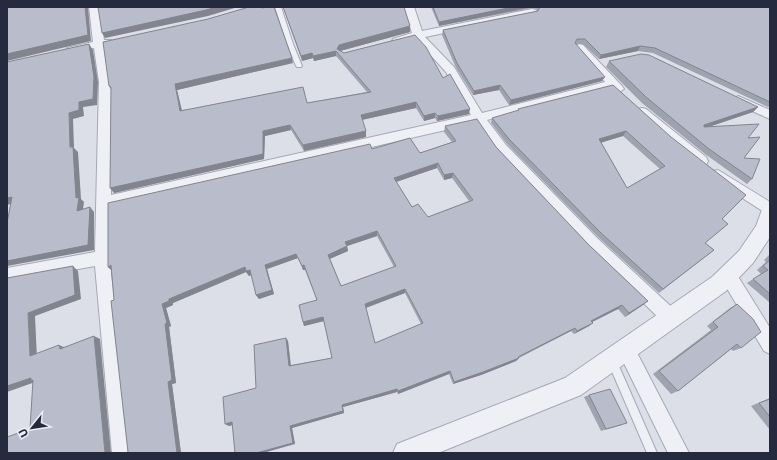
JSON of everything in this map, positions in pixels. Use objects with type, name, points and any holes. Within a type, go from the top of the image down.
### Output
[{"type":"street","points":[[94,7],[105,82],[102,258],[122,453]]},
{"type":"street","points":[[409,7],[418,35],[427,47],[450,70],[479,118],[501,148],[571,220],[671,318]]},
{"type":"street","points":[[390,42],[532,12]]},
{"type":"street","points":[[55,53],[114,41]]},
{"type":"street","points":[[406,453],[573,387],[719,284],[750,252],[765,229],[770,211],[715,173],[632,102],[612,84],[579,47]]},
{"type":"street","points":[[594,65],[608,62]]},
{"type":"street","points":[[103,203],[479,118],[612,84]]},
{"type":"street","points":[[731,97],[770,115]]},
{"type":"street","points":[[7,275],[102,258]]},
{"type":"street","points":[[728,275],[751,311],[770,345]]},
{"type":"street","points":[[619,354],[680,453]]},
{"type":"lane","points":[[278,7],[290,44],[300,66]]},
{"type":"lane","points":[[619,354],[652,453]]},
{"type":"building","points":[[7,7],[85,7],[88,35],[7,54]]},
{"type":"building","points":[[98,7],[216,7],[102,33]]},
{"type":"building","points":[[249,7],[274,7],[292,58],[175,84],[180,111],[303,87],[307,103],[371,92],[336,51],[313,56],[312,53],[301,56],[283,7],[404,7],[410,26],[339,45],[337,49],[344,53],[415,35],[426,47],[443,78],[450,74],[470,109],[438,116],[435,113],[424,116],[416,102],[361,115],[366,131],[303,145],[290,125],[263,131],[263,154],[110,188],[111,87],[109,86],[103,42],[208,19]]},
{"type":"building","points":[[433,7],[513,7],[439,22]]},
{"type":"building","points":[[540,7],[770,7],[770,102],[655,48],[640,46],[601,55],[585,39],[577,39],[575,43],[605,77],[511,100],[500,85],[474,91],[457,63],[443,30],[538,11]]},
{"type":"building","points":[[89,44],[94,77],[93,99],[79,102],[79,110],[69,113],[70,147],[73,147],[76,198],[79,197],[77,211],[90,207],[88,245],[7,261],[7,223],[12,197],[7,198],[7,62]]},
{"type":"building","points":[[641,54],[649,55],[758,107],[704,125],[704,127],[759,124],[748,138],[760,137],[744,158],[760,159],[752,179],[709,149],[646,97],[609,61]]},
{"type":"building","points":[[613,85],[671,137],[746,195],[722,219],[728,224],[705,243],[714,250],[663,289],[601,233],[509,139],[492,118],[519,110],[518,109]],"holes":[[[626,131],[665,166],[627,188],[599,139]]]},
{"type":"building","points":[[477,119],[496,147],[589,245],[648,301],[629,313],[622,305],[591,321],[593,323],[577,331],[575,328],[518,357],[519,358],[454,382],[450,371],[398,391],[397,389],[342,405],[343,411],[290,426],[293,443],[256,453],[235,453],[232,422],[225,424],[223,397],[256,388],[254,345],[286,338],[289,366],[332,358],[323,317],[303,322],[299,305],[317,300],[304,265],[302,266],[296,254],[265,265],[272,290],[256,295],[250,270],[246,271],[245,267],[169,299],[169,301],[162,304],[167,323],[165,324],[172,380],[168,382],[177,453],[126,453],[128,452],[111,301],[114,300],[111,265],[108,267],[108,203],[370,144],[372,149],[410,138],[420,153],[456,141],[445,126]],"holes":[[[438,163],[444,175],[453,173],[473,200],[428,217],[418,204],[412,207],[394,178]],[[377,231],[396,266],[341,286],[328,255],[347,246],[345,242]],[[405,289],[423,323],[375,343],[365,304]]]},
{"type":"building","points":[[770,260],[770,294],[753,279],[768,270],[763,266]]},
{"type":"building","points":[[73,266],[75,295],[28,313],[30,356],[59,345],[60,349],[94,336],[105,453],[7,453],[7,437],[30,429],[33,380],[31,381],[31,378],[7,386],[7,278]]},
{"type":"building","points":[[737,304],[753,319],[761,332],[741,348],[737,344],[678,391],[659,371],[718,327],[713,322]]},
{"type":"building","points":[[610,389],[627,423],[606,429],[589,395]]},
{"type":"building","points":[[770,399],[770,417],[759,403]]}]
